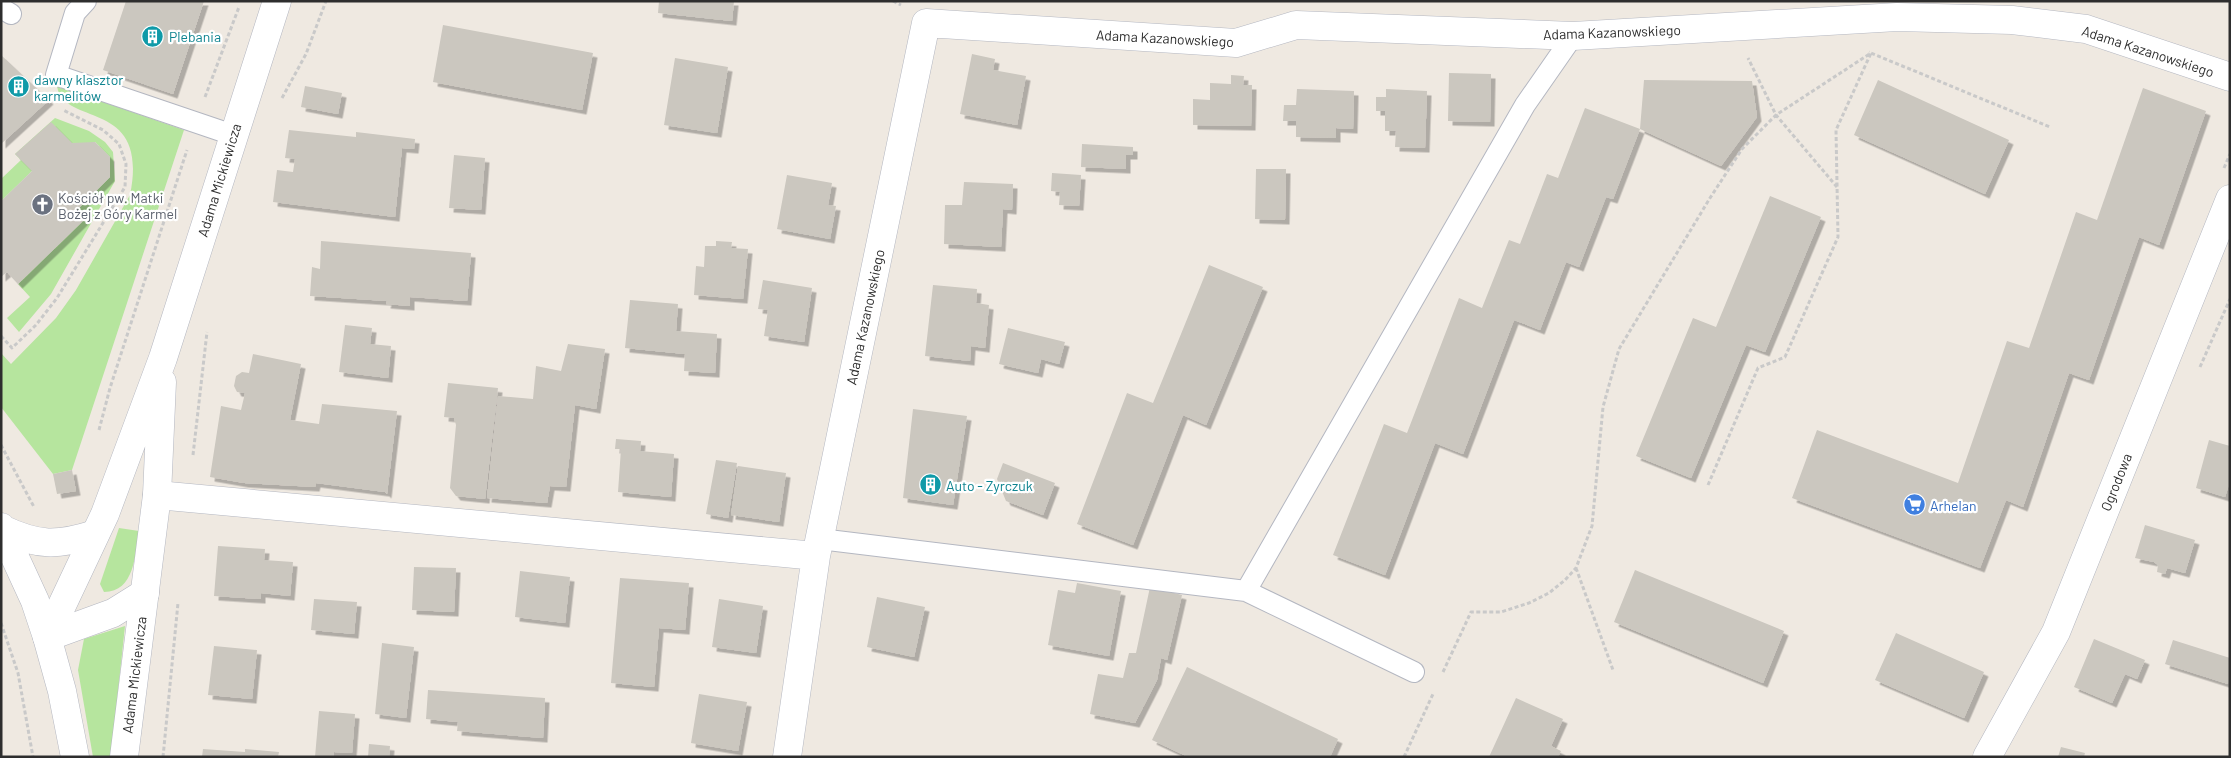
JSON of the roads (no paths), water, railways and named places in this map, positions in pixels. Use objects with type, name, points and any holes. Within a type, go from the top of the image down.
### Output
[{"type":"street","name":"Adama Mickiewicza","points":[[47,637],[95,534],[163,358],[234,135],[271,3]]},
{"type":"street","name":"Adama Kazanowskiego","points":[[787,757],[818,548],[926,23],[1236,43],[1296,25],[1573,36],[1897,17],[2012,20],[2086,29],[2230,77]]},
{"type":"street","name":"Ogrodowa","points":[[1987,757],[2056,632],[2230,199]]},
{"type":"street","name":"Adama Mickiewicza","points":[[124,757],[157,495],[163,358]]},
{"type":"street","points":[[157,495],[818,548]]},
{"type":"street","points":[[2,528],[20,538],[43,544],[66,543],[95,534]]},
{"type":"street","points":[[2,528],[35,601],[47,637],[62,691],[75,757]]},
{"type":"street","name":"Adama Mickiewicza","points":[[47,637],[113,613],[145,593]]},
{"type":"lane","points":[[86,1],[75,14],[56,75],[234,135]]},
{"type":"lane","points":[[1246,591],[1525,105],[1573,36]]},
{"type":"lane","points":[[818,548],[1246,591],[1414,672]]},
{"type":"place","name":"Plebania","points":[[153,36]]},
{"type":"place","name":"dawny klasztor karmelitów","points":[[18,87]]},
{"type":"place","name":"Kościół pw. Matki Bożej z Góry Karmel","points":[[42,205]]},
{"type":"place","name":"Auto - Zyrczuk","points":[[930,485]]},
{"type":"place","name":"Arhelan","points":[[1914,505]]}]
